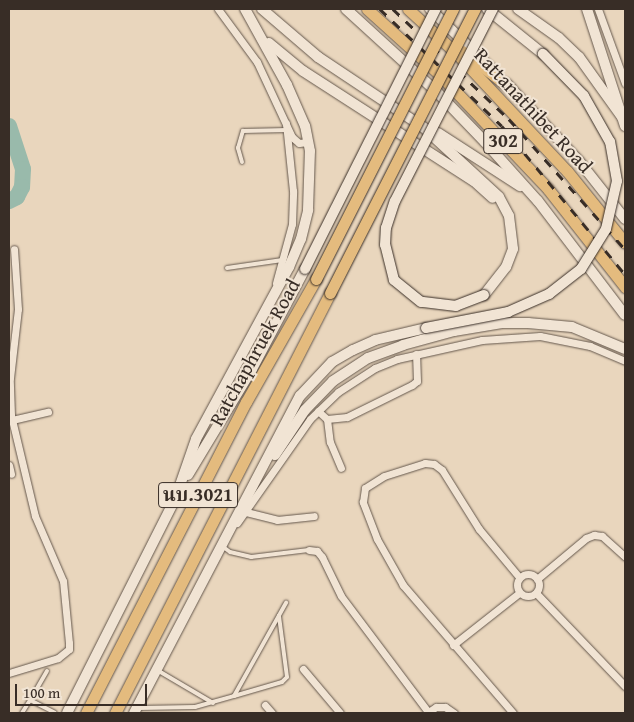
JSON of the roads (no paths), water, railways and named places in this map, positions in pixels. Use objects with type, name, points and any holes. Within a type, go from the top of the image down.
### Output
[{"type":"main road","points":[[177,494],[196,440],[262,318],[301,239],[310,184],[308,142],[287,85],[262,37],[244,9]]},
{"type":"main road","points":[[262,9],[318,57],[486,162],[538,201]]},
{"type":"main road","name":"302","points":[[346,9],[437,92],[538,201],[625,315]]},
{"type":"main road","name":"302","points":[[367,9],[440,75],[548,189],[625,287]]},
{"type":"main road","name":"Rattanathibet Road","points":[[430,9],[510,88],[579,161],[625,219]]},
{"type":"main road","points":[[177,494],[252,369],[436,9]]},
{"type":"main road","name":"Ratchaphruek Road","points":[[86,713],[246,402],[316,279],[453,9]]},
{"type":"main road","name":"Ratchaphruek Road","points":[[115,713],[475,9]]},
{"type":"main road","points":[[243,511],[289,415],[315,378],[332,362],[375,340],[508,312],[549,294],[581,269],[606,229],[617,181],[610,142],[584,96],[543,54],[487,9]]},
{"type":"main road","points":[[394,106],[423,127],[487,183],[509,216],[513,249],[506,267],[484,295],[456,306],[440,306],[421,302],[406,293],[394,280],[387,263],[386,228],[395,201],[493,9]]},
{"type":"main road","points":[[518,9],[559,38],[578,57],[624,122]]},
{"type":"main road","points":[[587,9],[624,122]]},
{"type":"main road","points":[[411,11],[510,88]]},
{"type":"main road","name":"Rattanathibet Road","points":[[411,11],[567,171],[625,243]]},
{"type":"main road","points":[[262,37],[303,71],[474,181],[509,216]]},
{"type":"main road","points":[[243,511],[305,410],[333,381],[368,358],[454,330],[503,323],[572,327],[625,349]]},
{"type":"main road","name":"นบ.3021","points":[[67,713],[177,494]]},
{"type":"main road","name":"นบ.3021","points":[[136,711],[230,529],[243,511]]},
{"type":"street","points":[[218,9],[257,62],[286,126],[298,143],[308,142]]},
{"type":"street","points":[[598,9],[625,83]]},
{"type":"street","points":[[617,61],[625,64]]},
{"type":"street","points":[[262,318],[284,260],[292,224],[293,199],[286,126]]},
{"type":"street","points":[[9,673],[58,658],[69,649],[63,581],[35,516],[10,417],[11,352],[18,309],[14,249]]},
{"type":"street","points":[[9,309],[18,309]]},
{"type":"street","points":[[314,516],[277,520],[243,511],[318,411],[354,378],[397,359],[416,354],[482,340],[540,336],[590,346],[625,362]]},
{"type":"street","points":[[327,419],[362,412],[418,381],[416,354]]},
{"type":"street","points":[[318,411],[327,419],[330,442],[341,468]]},
{"type":"street","points":[[10,417],[48,412]]},
{"type":"street","points":[[513,713],[416,602],[392,567],[365,509],[363,495],[365,488],[384,476],[425,463],[434,464],[448,477],[488,541],[519,577]]},
{"type":"street","points":[[9,465],[11,474]]},
{"type":"street","points":[[537,579],[586,538],[594,535],[602,536],[625,557]]},
{"type":"street","points":[[309,550],[318,551],[341,596],[428,713],[436,707],[445,706],[454,713]]},
{"type":"street","points":[[526,574],[537,579],[539,584],[536,593],[525,597],[519,593],[516,585],[519,577],[526,574]]},
{"type":"street","points":[[453,645],[519,593]]},
{"type":"street","points":[[536,593],[625,686]]},
{"type":"street","points":[[303,669],[340,713]]},
{"type":"street","points":[[265,705],[272,713]]},
{"type":"lane","points":[[242,162],[238,148],[243,131],[286,126]]},
{"type":"lane","points":[[227,268],[284,260]]},
{"type":"lane","points":[[222,545],[230,552],[251,557],[309,550]]},
{"type":"lane","points":[[234,696],[286,603]]},
{"type":"lane","points":[[136,711],[174,710],[213,703],[282,682],[287,677],[279,616]]},
{"type":"lane","points":[[157,670],[213,703]]},
{"type":"lane","points":[[22,713],[47,671]]},
{"type":"lane","points":[[30,700],[55,713]]},
{"type":"waterway","points":[[9,126],[23,169],[22,187],[17,197],[9,201]]},
{"type":"railway","points":[[380,9],[502,126],[625,274]]},
{"type":"railway","points":[[393,9],[509,119],[625,249]]}]
